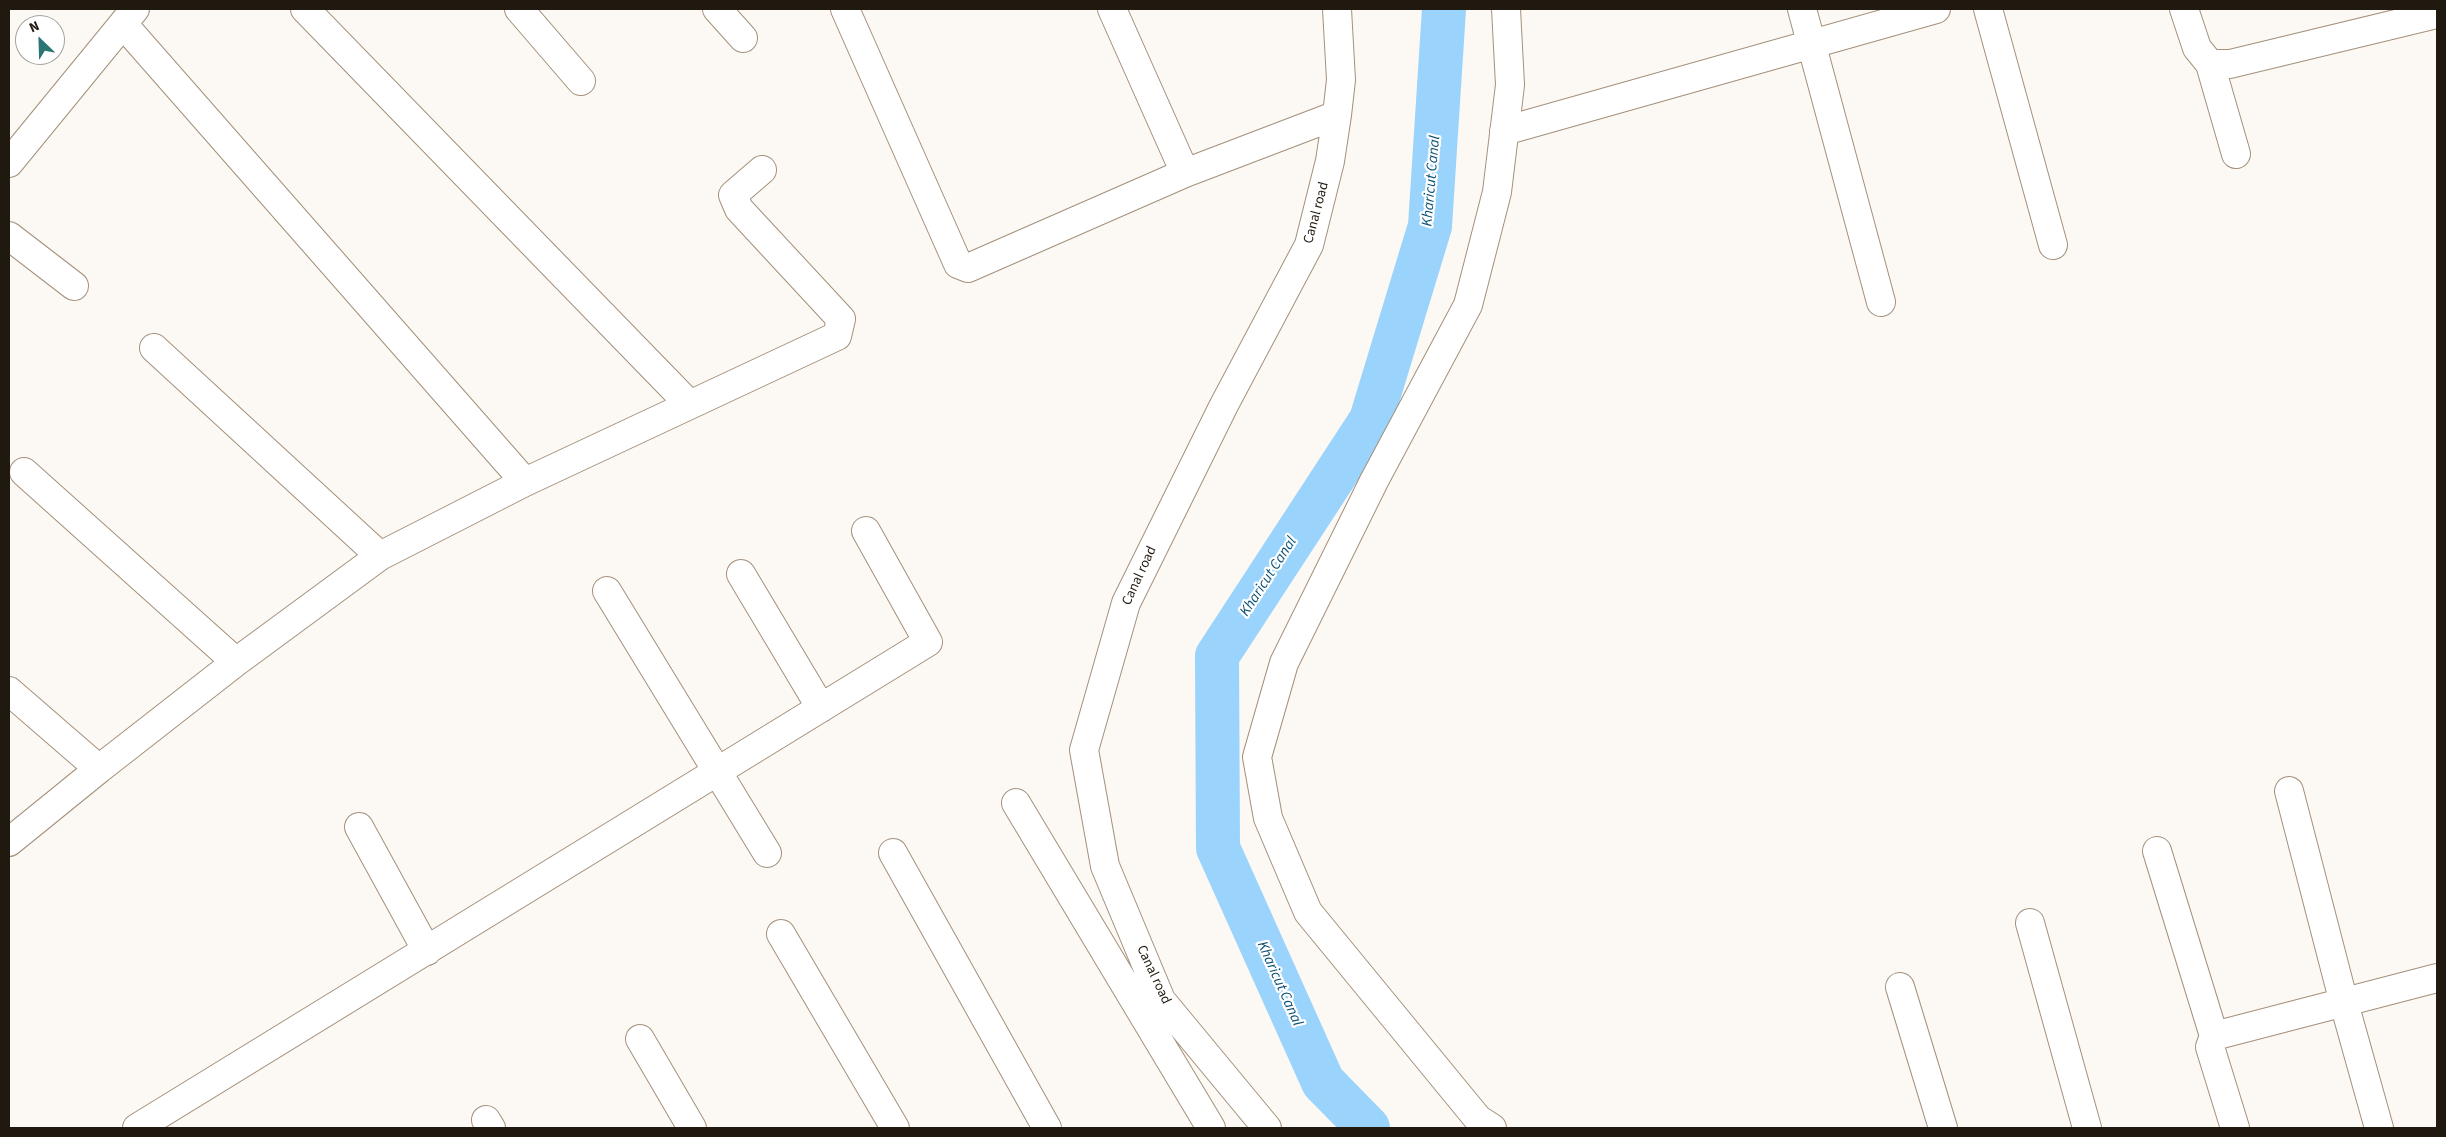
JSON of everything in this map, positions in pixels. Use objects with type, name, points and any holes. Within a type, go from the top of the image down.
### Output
[{"type":"street","points":[[305,9],[689,404]]},
{"type":"street","points":[[519,9],[581,81]]},
{"type":"street","points":[[717,9],[743,38]]},
{"type":"street","points":[[845,9],[958,264],[968,268],[1185,173],[1337,115]]},
{"type":"street","points":[[1112,9],[1185,173]]},
{"type":"street","name":"Canal road","points":[[1266,1128],[1161,1000],[1105,866],[1084,750],[1126,603],[1224,405],[1309,246],[1330,161],[1337,115],[1341,80],[1337,9]]},
{"type":"street","points":[[1492,1128],[1478,1119],[1308,912],[1268,818],[1257,758],[1284,663],[1374,481],[1468,305],[1497,192],[1510,85],[1506,9]]},
{"type":"street","points":[[1802,9],[1882,302]]},
{"type":"street","points":[[1504,131],[1936,9]]},
{"type":"street","points":[[1988,9],[2053,245]]},
{"type":"street","points":[[2184,9],[2197,48],[2210,64],[2236,154]]},
{"type":"street","points":[[2210,64],[2230,64],[2437,14]]},
{"type":"street","points":[[9,163],[129,16],[525,482]]},
{"type":"street","points":[[9,842],[236,662],[380,556],[525,482],[837,336],[841,319],[739,209],[733,196],[762,170]]},
{"type":"street","points":[[9,236],[74,286]]},
{"type":"street","points":[[154,348],[380,556]]},
{"type":"street","points":[[24,472],[236,662]]},
{"type":"street","points":[[137,1128],[427,951],[715,771],[928,642],[866,531]]},
{"type":"street","points":[[741,574],[821,708]]},
{"type":"street","points":[[607,591],[715,771],[767,853]]},
{"type":"street","points":[[9,691],[99,769]]},
{"type":"street","points":[[2289,791],[2344,1003],[2379,1128]]},
{"type":"street","points":[[1016,803],[1211,1128]]},
{"type":"street","points":[[359,827],[427,951]]},
{"type":"street","points":[[2157,851],[2214,1036],[2210,1047],[2235,1128]]},
{"type":"street","points":[[893,854],[1047,1128]]},
{"type":"street","points":[[2030,922],[2087,1128]]},
{"type":"street","points":[[781,934],[895,1128]]},
{"type":"street","points":[[2214,1036],[2437,978]]},
{"type":"street","points":[[1900,987],[1943,1128]]},
{"type":"street","points":[[640,1039],[692,1128]]},
{"type":"waterway","name":"Kharicut Canal","points":[[1368,1128],[1323,1082],[1218,848],[1217,656],[1371,420],[1430,226],[1444,9]]}]
